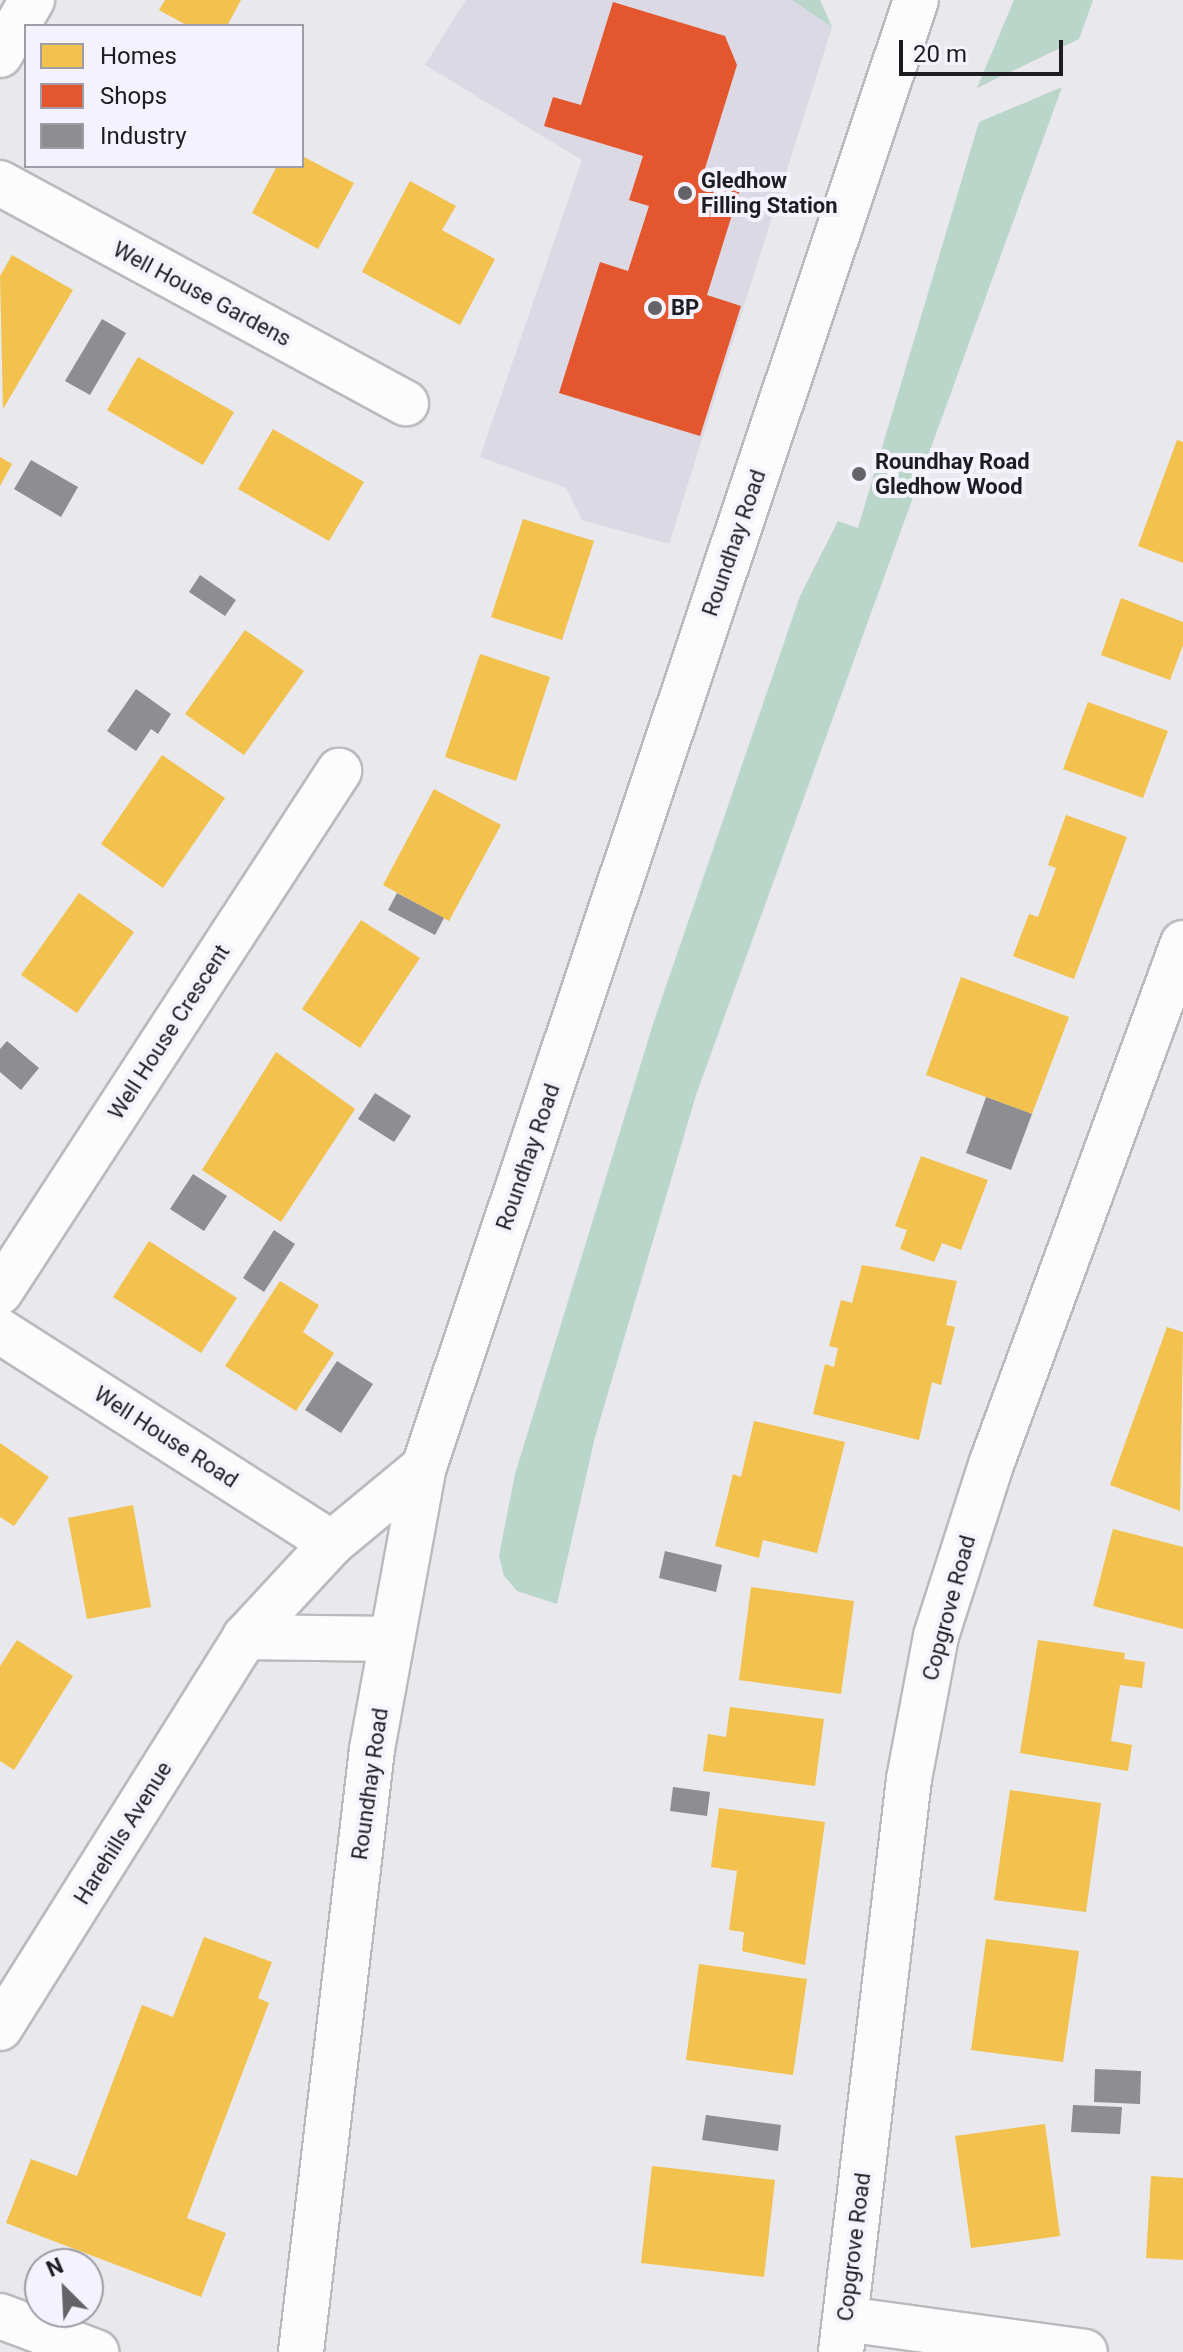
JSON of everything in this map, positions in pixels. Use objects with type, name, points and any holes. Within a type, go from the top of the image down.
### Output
[{"type":"street","points":[[0,55],[32,0]]},
{"type":"street","name":"Roundhay Road","points":[[301,2352],[372,1749],[424,1467],[909,3]]},
{"type":"street","name":"Well House Gardens","points":[[0,183],[406,403]]},
{"type":"street","name":"Well House Crescent","points":[[0,1292],[339,771]]},
{"type":"street","name":"Copgrove Road","points":[[843,2336],[909,1779],[936,1636],[992,1462],[1183,943]]},
{"type":"street","name":"Well House Road","points":[[0,1331],[332,1543]]},
{"type":"street","name":"Harehills Avenue","points":[[0,2028],[245,1637],[332,1543],[424,1467]]},
{"type":"street","points":[[245,1637],[391,1639]]},
{"type":"street","points":[[0,2316],[96,2352]]},
{"type":"street","points":[[843,2336],[1085,2352]]},
{"type":"shaded area","points":[[466,0],[792,0],[832,27],[669,544],[582,520],[566,488],[480,457],[582,160],[425,65]]},
{"type":"green space","points":[[792,0],[820,0],[832,27]]},
{"type":"green space","points":[[1014,0],[1093,0],[1079,39],[977,88]]},
{"type":"green space","points":[[1062,87],[696,1095],[595,1437],[557,1604],[517,1591],[504,1576],[499,1556],[515,1474],[653,1024],[800,596],[838,521],[858,528],[979,122]]},
{"type":"building: Homes","points":[[165,0],[241,0],[228,24],[184,24],[159,10]]},
{"type":"building: Homes","points":[[304,157],[354,183],[318,249],[252,213],[276,168],[304,168]]},
{"type":"building: Homes","points":[[410,181],[456,206],[442,230],[495,259],[460,325],[362,272]]},
{"type":"building: Homes","points":[[12,255],[73,290],[3,409],[0,276]]},
{"type":"building: Homes","points":[[138,357],[234,412],[203,465],[107,410]]},
{"type":"building: Homes","points":[[273,429],[364,482],[329,541],[238,489]]},
{"type":"building: Homes","points":[[1177,440],[1183,442],[1183,563],[1138,546]]},
{"type":"building: Homes","points":[[0,457],[12,464],[0,486]]},
{"type":"building: Homes","points":[[523,519],[594,541],[562,640],[491,617]]},
{"type":"building: Homes","points":[[1121,598],[1183,622],[1183,645],[1170,680],[1101,655]]},
{"type":"building: Homes","points":[[245,630],[304,671],[244,755],[185,714]]},
{"type":"building: Homes","points":[[480,654],[550,677],[516,781],[445,757]]},
{"type":"building: Homes","points":[[1088,702],[1168,731],[1143,798],[1063,769]]},
{"type":"building: Homes","points":[[162,755],[225,798],[163,888],[101,844]]},
{"type":"building: Homes","points":[[434,789],[501,825],[449,921],[383,885]]},
{"type":"building: Homes","points":[[1066,815],[1127,837],[1074,979],[1013,956],[1029,914],[1038,917],[1056,868],[1048,865]]},
{"type":"building: Homes","points":[[79,893],[134,932],[77,1013],[21,975]]},
{"type":"building: Homes","points":[[361,920],[420,958],[360,1048],[302,1009]]},
{"type":"building: Homes","points":[[961,977],[1069,1017],[1032,1114],[926,1075]]},
{"type":"building: Homes","points":[[276,1052],[355,1109],[281,1222],[202,1170]]},
{"type":"building: Homes","points":[[921,1156],[988,1180],[961,1250],[942,1243],[934,1262],[900,1249],[907,1230],[895,1226]]},
{"type":"building: Homes","points":[[149,1241],[237,1298],[201,1353],[113,1297]]},
{"type":"building: Homes","points":[[862,1265],[957,1281],[946,1325],[955,1327],[941,1385],[932,1382],[919,1440],[813,1414],[825,1364],[834,1367],[838,1348],[829,1346],[841,1300],[852,1303]]},
{"type":"building: Homes","points":[[280,1281],[319,1305],[303,1332],[334,1353],[296,1411],[225,1366]]},
{"type":"building: Homes","points":[[1167,1327],[1183,1332],[1180,1511],[1110,1485]]},
{"type":"building: Homes","points":[[754,1421],[845,1442],[817,1553],[763,1540],[759,1558],[715,1546],[733,1474],[741,1477]]},
{"type":"building: Homes","points":[[0,1443],[49,1477],[14,1526],[0,1517]]},
{"type":"building: Homes","points":[[133,1505],[151,1607],[87,1619],[68,1518]]},
{"type":"building: Homes","points":[[1113,1529],[1183,1547],[1183,1629],[1093,1606]]},
{"type":"building: Homes","points":[[751,1587],[854,1601],[841,1694],[739,1680]]},
{"type":"building: Homes","points":[[17,1640],[73,1676],[14,1770],[0,1761],[0,1666]]},
{"type":"building: Homes","points":[[1038,1640],[1125,1653],[1124,1659],[1145,1662],[1142,1688],[1120,1685],[1111,1741],[1132,1745],[1128,1771],[1020,1753]]},
{"type":"building: Homes","points":[[730,1707],[824,1719],[815,1786],[703,1771],[708,1734],[726,1737]]},
{"type":"building: Homes","points":[[1010,1790],[1101,1803],[1086,1912],[994,1900]]},
{"type":"building: Homes","points":[[719,1808],[825,1822],[805,1965],[742,1951],[744,1932],[729,1930],[737,1871],[711,1867]]},
{"type":"building: Homes","points":[[204,1937],[272,1962],[258,1998],[269,2003],[187,2218],[226,2233],[201,2297],[104,2260],[104,2248],[72,2248],[6,2223],[31,2159],[77,2176],[142,2005],[173,2017]]},
{"type":"building: Homes","points":[[986,1939],[1079,1951],[1063,2062],[971,2050]]},
{"type":"building: Homes","points":[[699,1964],[807,1979],[793,2075],[686,2060]]},
{"type":"building: Homes","points":[[1045,2124],[1060,2236],[971,2248],[955,2136]]},
{"type":"building: Homes","points":[[652,2166],[775,2180],[764,2277],[641,2263]]},
{"type":"building: Homes","points":[[1151,2176],[1183,2178],[1183,2260],[1146,2258]]},
{"type":"building: Shops","points":[[613,2],[725,36],[737,65],[703,175],[741,186],[707,295],[741,306],[700,436],[559,393],[600,262],[628,271],[649,206],[629,200],[643,156],[544,126],[553,97],[581,105]]},
{"type":"building: Industry","points":[[102,319],[126,333],[90,395],[65,381]]},
{"type":"building: Industry","points":[[31,460],[78,487],[61,517],[14,489]]},
{"type":"building: Industry","points":[[200,575],[236,600],[225,616],[189,592]]},
{"type":"building: Industry","points":[[136,689],[171,714],[158,734],[151,729],[136,751],[107,731]]},
{"type":"building: Industry","points":[[397,893],[444,918],[435,935],[388,910]]},
{"type":"building: Industry","points":[[7,1041],[39,1068],[21,1090],[0,1072],[0,1049]]},
{"type":"building: Industry","points":[[375,1093],[411,1116],[394,1142],[358,1119]]},
{"type":"building: Industry","points":[[986,1097],[1032,1114],[1011,1170],[966,1153]]},
{"type":"building: Industry","points":[[193,1174],[227,1196],[204,1231],[170,1209]]},
{"type":"building: Industry","points":[[274,1230],[295,1244],[264,1292],[243,1278]]},
{"type":"building: Industry","points":[[337,1361],[373,1384],[341,1433],[305,1410]]},
{"type":"building: Industry","points":[[665,1551],[722,1565],[716,1592],[659,1578]]},
{"type":"building: Industry","points":[[673,1787],[710,1792],[707,1816],[670,1811]]},
{"type":"building: Industry","points":[[1095,2069],[1141,2071],[1140,2104],[1094,2102]]},
{"type":"building: Industry","points":[[1073,2105],[1122,2107],[1120,2134],[1071,2132]]},
{"type":"building: Industry","points":[[706,2115],[781,2125],[778,2151],[702,2140]]},
{"type":"place","name":"Gledhow Filling Station","points":[[685,193]]},
{"type":"place","name":"BP","points":[[655,308]]},
{"type":"place","name":"Roundhay Road Gledhow Wood","points":[[859,474]]}]
